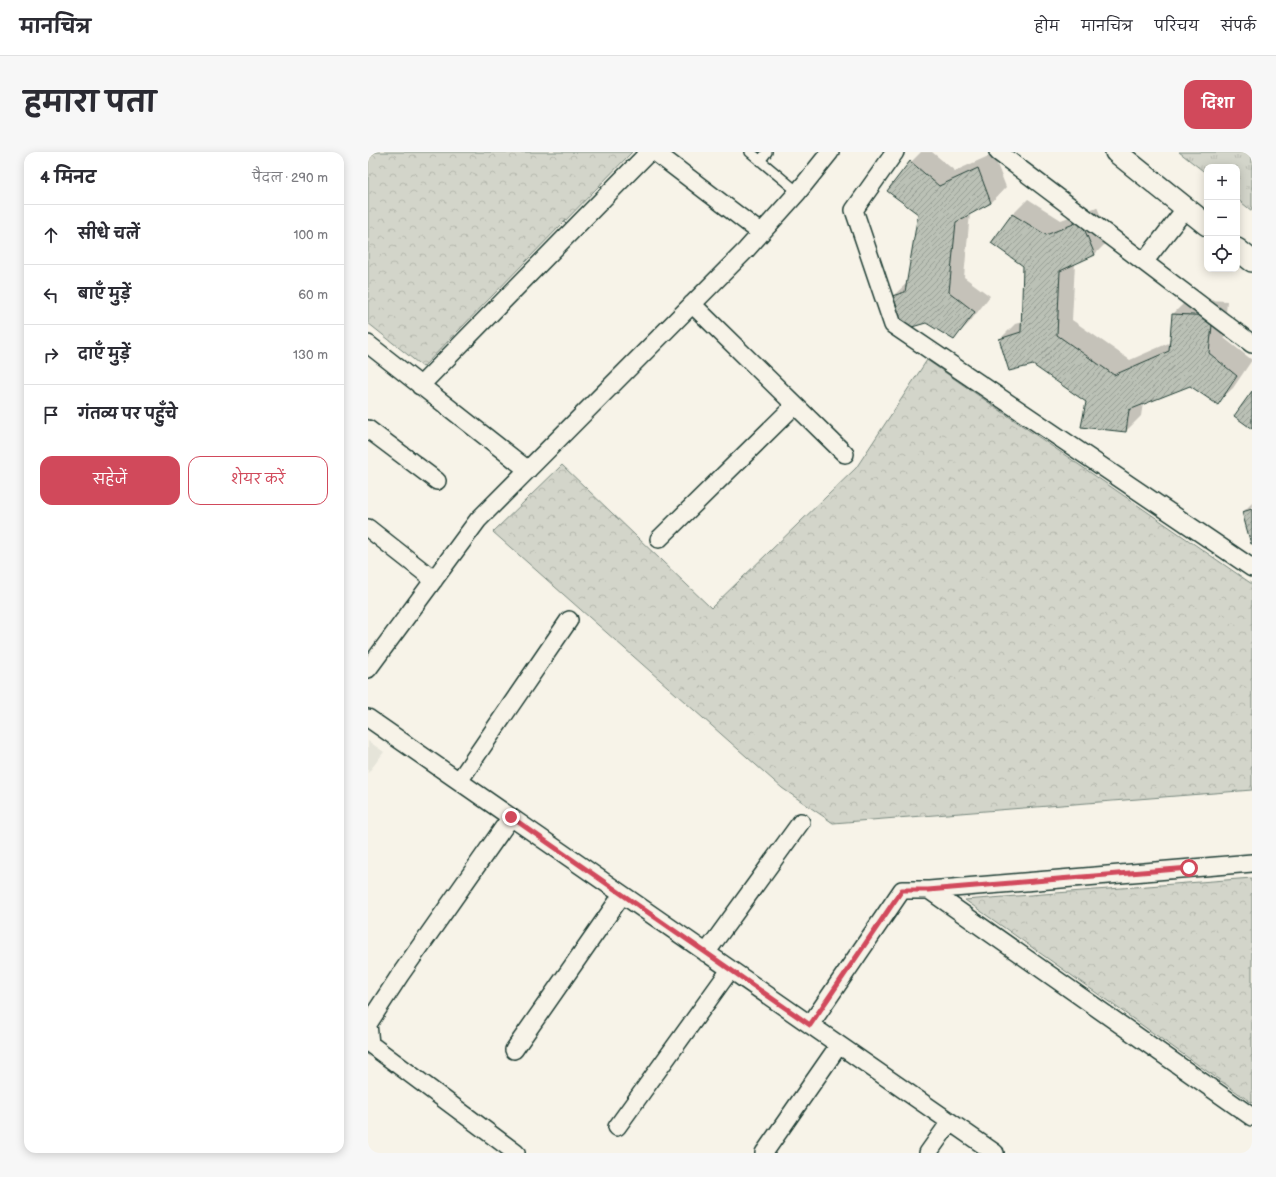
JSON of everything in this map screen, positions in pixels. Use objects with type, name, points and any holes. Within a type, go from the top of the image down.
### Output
[{"type":"street","points":[[420,386],[649,152]]},
{"type":"street","points":[[655,152],[761,233]]},
{"type":"street","points":[[368,669],[478,520],[761,233],[798,192],[830,152]]},
{"type":"street","points":[[895,152],[854,210],[893,325],[1252,568]]},
{"type":"street","points":[[998,152],[1252,344]]},
{"type":"street","points":[[1116,152],[1204,223]]},
{"type":"street","points":[[1144,262],[1186,208]]},
{"type":"street","points":[[1240,251],[1252,261]]},
{"type":"street","points":[[692,304],[845,454]]},
{"type":"street","points":[[368,344],[528,470]]},
{"type":"street","points":[[659,539],[795,404]]},
{"type":"street","points":[[368,429],[437,481]]},
{"type":"street","points":[[368,528],[434,580]]},
{"type":"street","points":[[459,781],[569,620]]},
{"type":"street","points":[[368,718],[995,1153]]},
{"type":"street","points":[[511,817],[400,975],[368,1024],[370,1044],[516,1153]]},
{"type":"street","points":[[706,953],[801,822]]},
{"type":"street","points":[[810,1025],[902,890],[928,890],[1252,863]]},
{"type":"street","points":[[928,890],[1252,1117]]},
{"type":"street","points":[[514,1050],[622,895]]},
{"type":"street","points":[[617,1127],[730,970]]},
{"type":"street","points":[[764,1153],[839,1045]]},
{"type":"street","points":[[928,1153],[950,1122]]},
{"type":"lane","points":[[750,152],[798,192]]},
{"type":"lane","points":[[760,161],[767,152]]},
{"type":"shaded area","points":[[368,741],[384,752],[368,773]]},
{"type":"green space","points":[[368,152],[632,152],[423,367],[368,323]]},
{"type":"green space","points":[[1179,152],[1252,152],[1252,211],[1240,201],[1240,164],[1204,164],[1204,172]]},
{"type":"green space","points":[[927,360],[1252,584],[1252,790],[833,823],[782,788],[493,532],[562,465],[711,608],[856,468]]},
{"type":"green space","points":[[1252,878],[1252,1103],[965,900]]},
{"type":"building","points":[[910,161],[939,186],[978,168],[991,203],[956,222],[949,292],[975,312],[954,340],[926,323],[905,329],[894,309],[892,296],[905,292],[918,214],[887,191]]},
{"type":"building","points":[[1012,214],[1046,235],[1081,221],[1095,255],[1060,271],[1057,335],[1114,375],[1169,351],[1172,314],[1213,316],[1209,353],[1237,376],[1218,405],[1190,386],[1129,410],[1126,432],[1081,427],[1086,402],[1033,365],[1009,371],[999,339],[1021,332],[1023,266],[991,243]]},
{"type":"building","points":[[1252,391],[1252,429],[1234,416]]},
{"type":"building","points":[[1252,509],[1252,544],[1251,544],[1242,512]]},
{"type":"route","points":[[511,817],[810,1025],[902,890],[928,890],[1189,868]]}]
